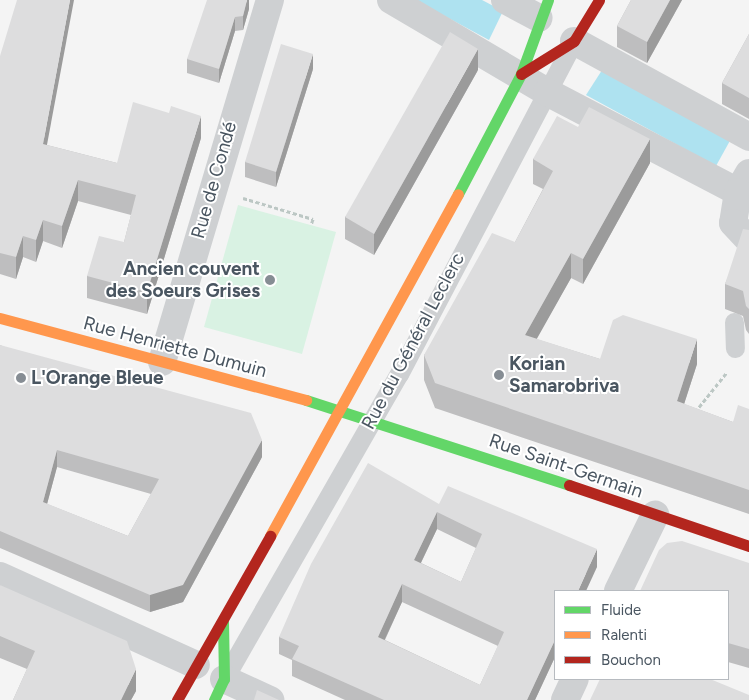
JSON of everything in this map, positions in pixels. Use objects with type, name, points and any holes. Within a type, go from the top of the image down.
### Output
[{"type":"main road","name":"Rue du Général Leclerc","points":[[177,700],[223,622],[341,410],[520,74],[555,24],[599,0]]},
{"type":"main road","points":[[520,74],[555,24]]},
{"type":"main road","name":"Rue Henriette Dumuin","points":[[0,318],[373,418]]},
{"type":"main road","name":"Rue Saint-Germain","points":[[373,418],[749,546]]},
{"type":"main road","points":[[219,690],[223,622]]},
{"type":"main road","points":[[196,665],[219,690]]},
{"type":"street","name":"Rue de Condé","points":[[162,362],[270,0]]},
{"type":"street","points":[[391,0],[520,74],[547,92],[743,183],[734,223],[749,240]]},
{"type":"street","points":[[505,0],[555,24],[749,138]]},
{"type":"street","points":[[618,590],[655,515]]},
{"type":"street","points":[[0,576],[196,665]]},
{"type":"street","points":[[565,700],[575,680]]},
{"type":"street","points":[[219,690],[270,700]]},
{"type":"lane","name":"Rue du Général Leclerc","points":[[219,690],[373,418],[547,92],[555,24]]},
{"type":"lane","points":[[734,322],[735,348]]},
{"type":"path","points":[[276,207],[313,219],[311,225]]},
{"type":"path","points":[[693,414],[727,372]]},
{"type":"green space","points":[[238,205],[336,232],[302,354],[204,327]]},
{"type":"water","points":[[415,0],[482,0],[503,11],[489,40]]},
{"type":"water","points":[[604,67],[732,137],[716,166],[586,95]]},
{"type":"building","points":[[17,0],[70,0],[43,144],[117,163],[133,102],[169,113],[171,106],[201,116],[147,292],[87,276],[99,236],[124,242],[136,195],[78,180],[62,226],[43,220],[36,240],[23,236],[16,257],[0,253],[0,56]]},
{"type":"building","points":[[207,0],[247,0],[243,16],[235,17],[219,69],[187,59]]},
{"type":"building","points":[[631,0],[670,0],[647,42],[617,26]]},
{"type":"building","points":[[450,32],[478,49],[374,234],[345,217]]},
{"type":"building","points":[[749,34],[749,98],[722,83]]},
{"type":"building","points":[[281,44],[313,54],[276,172],[245,162]]},
{"type":"building","points":[[589,107],[650,139],[583,259],[571,253],[525,335],[600,359],[613,320],[623,315],[697,339],[677,401],[733,422],[738,405],[749,409],[749,490],[435,383],[424,355],[492,233],[515,242],[553,171],[533,159],[557,116],[578,127]]},
{"type":"building","points":[[743,229],[749,230],[749,309],[746,306],[743,291],[725,284]]},
{"type":"building","points":[[0,345],[251,413],[262,440],[183,585],[150,595],[0,531]],"holes":[[[57,450],[159,479],[128,536],[43,502]]]},
{"type":"building","points":[[368,463],[439,504],[448,486],[597,549],[578,590],[554,590],[554,642],[527,700],[384,700],[292,659],[299,646],[279,637],[311,564]],"holes":[[[437,512],[482,534],[461,582],[414,560]],[[402,584],[504,632],[480,685],[378,637]]]},
{"type":"building","points":[[682,541],[749,563],[749,649],[729,643],[729,590],[640,590],[659,550],[667,543]]},
{"type":"building","points":[[0,585],[127,641],[136,669],[121,700],[13,700],[35,651],[0,636]]},
{"type":"building","points":[[600,680],[712,680],[749,695],[749,700],[590,700]]},
{"type":"building","points":[[257,690],[279,700],[254,700]]},
{"type":"traffic: fast","points":[[458,194],[521,74],[548,0]]},
{"type":"traffic: fast","points":[[306,400],[569,485]]},
{"type":"traffic: fast","points":[[214,700],[224,679],[223,622]]},
{"type":"traffic: slow","points":[[270,536],[458,194]]},
{"type":"traffic: slow","points":[[0,318],[306,400]]},
{"type":"traffic: jam","points":[[521,74],[574,41],[599,0]]},
{"type":"traffic: jam","points":[[569,485],[749,546]]},
{"type":"traffic: jam","points":[[177,700],[270,536]]},
{"type":"place","name":"Ancien couvent des Soeurs Grises","points":[[270,280]]},
{"type":"place","name":"Korian Samarobriva","points":[[499,375]]},
{"type":"place","name":"L'Orange Bleue","points":[[21,378]]}]
